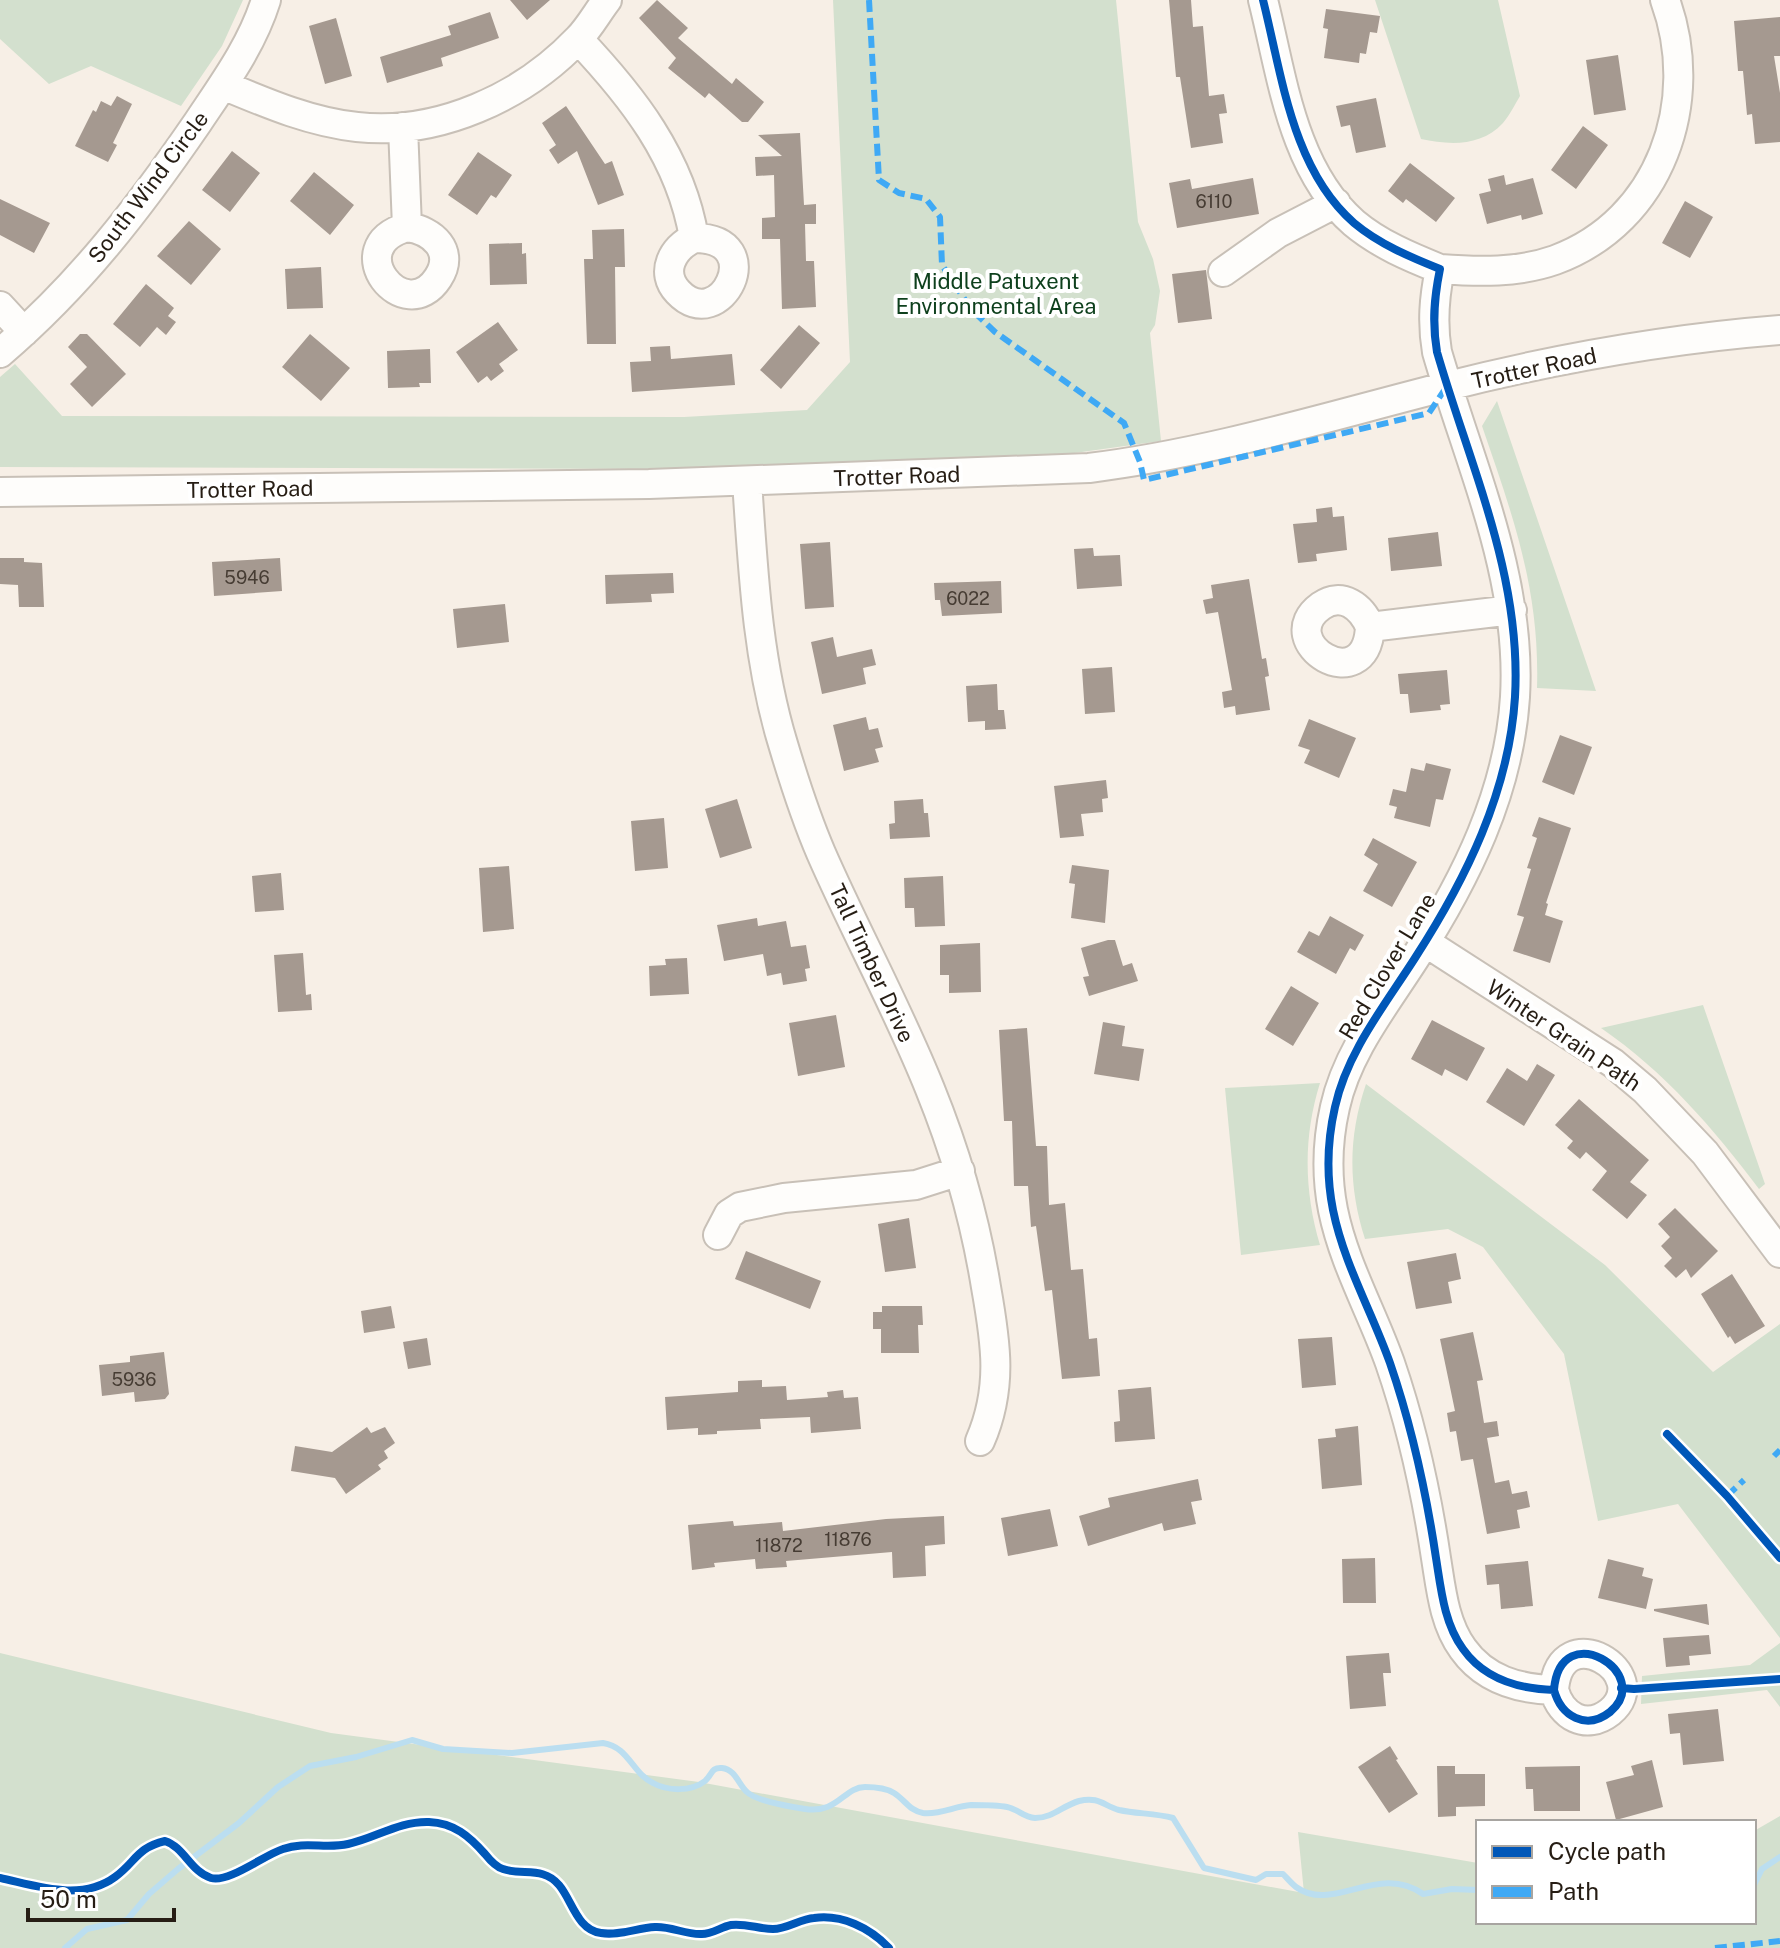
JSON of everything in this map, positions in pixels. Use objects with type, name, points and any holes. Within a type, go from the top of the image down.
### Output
[{"type":"street","name":"South Wind Circle","points":[[0,353],[64,295],[125,225],[223,85],[249,43],[266,0]]},
{"type":"street","points":[[223,85],[273,106],[321,121],[358,127],[403,127],[451,118],[521,86],[578,39],[607,0]]},
{"type":"street","points":[[1263,0],[1300,139],[1312,168],[1336,203],[1380,242],[1440,269],[1499,272],[1557,259],[1608,229],[1630,207],[1663,159],[1679,102],[1678,46],[1665,0]]},
{"type":"street","points":[[578,39],[613,76],[654,132],[679,181],[694,238]]},
{"type":"street","points":[[403,127],[407,227]]},
{"type":"street","points":[[1223,272],[1278,233],[1336,203]]},
{"type":"street","name":"Red Clover Lane","points":[[1440,269],[1432,327],[1447,386],[1504,564],[1512,610],[1515,698],[1501,781],[1470,863],[1346,1070],[1329,1139],[1328,1170],[1332,1204],[1342,1242],[1390,1362],[1419,1460],[1450,1626],[1464,1651],[1483,1670],[1516,1686],[1554,1690]]},
{"type":"street","points":[[0,306],[24,332]]},
{"type":"street","name":"Trotter Road","points":[[0,492],[747,481],[1038,472],[1140,462],[1241,440],[1447,386],[1672,341],[1780,330]]},
{"type":"street","name":"Tall Timber Drive","points":[[747,481],[760,638],[782,742],[820,851],[930,1088],[960,1171],[984,1272],[996,1365],[991,1416],[980,1441]]},
{"type":"street","points":[[1370,627],[1512,610]]},
{"type":"street","name":"Winter Grain Path","points":[[1425,942],[1613,1063],[1645,1090],[1705,1153],[1780,1253]]},
{"type":"street","points":[[718,1235],[729,1214],[740,1207],[823,1193],[916,1185],[960,1171]]},
{"type":"green space","points":[[0,0],[243,0],[222,46],[181,106],[91,66],[49,84],[0,39]]},
{"type":"green space","name":"Middle Patuxent Environmental Area","points":[[833,0],[1116,0],[1138,222],[1153,259],[1160,291],[1155,325],[1150,333],[1161,441],[1060,455],[687,469],[0,467],[0,377],[15,364],[62,416],[684,417],[807,410],[850,362]]},
{"type":"green space","points":[[1375,0],[1498,0],[1520,96],[1503,123],[1475,140],[1443,142],[1421,139]]},
{"type":"green space","points":[[1497,401],[1596,691],[1537,688],[1537,652],[1529,586],[1514,523],[1482,426]]},
{"type":"green space","points":[[1703,1005],[1765,1184],[1759,1189],[1687,1102],[1646,1063],[1601,1028]]},
{"type":"green space","points":[[1320,1083],[1308,1144],[1308,1184],[1320,1245],[1241,1255],[1225,1088]]},
{"type":"green space","points":[[1366,1084],[1605,1265],[1713,1372],[1780,1324],[1780,1638],[1678,1504],[1598,1521],[1564,1354],[1483,1247],[1448,1229],[1365,1239],[1355,1200],[1352,1162],[1356,1123]]},
{"type":"green space","points":[[1780,1643],[1780,1707],[1767,1690],[1641,1704],[1642,1676],[1750,1665]]},
{"type":"green space","points":[[0,1653],[331,1733],[699,1782],[1304,1893],[1298,1832],[1476,1863],[1476,1924],[1756,1924],[1756,1830],[1780,1816],[1780,1948],[0,1948]]},
{"type":"building","points":[[510,0],[550,0],[527,20]]},
{"type":"building","points":[[657,0],[688,28],[678,38],[732,84],[736,78],[764,102],[748,122],[742,122],[709,93],[705,98],[668,68],[676,58],[639,18]]},
{"type":"building","points":[[1169,0],[1191,0],[1193,27],[1203,26],[1209,96],[1224,94],[1227,113],[1219,114],[1223,143],[1191,148],[1180,77],[1176,77]]},
{"type":"building","points":[[1326,9],[1380,16],[1377,33],[1370,32],[1366,54],[1360,53],[1359,63],[1324,58],[1328,29],[1323,28]]},
{"type":"building","points":[[490,12],[499,38],[441,58],[443,66],[387,83],[380,57],[451,35],[448,26]]},
{"type":"building","points":[[1780,17],[1780,56],[1774,56],[1780,93],[1780,142],[1755,144],[1752,114],[1747,115],[1743,71],[1738,71],[1734,21]]},
{"type":"building","points":[[336,18],[352,76],[325,84],[309,26]]},
{"type":"building","points":[[1618,55],[1626,110],[1594,115],[1586,60]]},
{"type":"building","points":[[117,96],[132,104],[113,143],[117,145],[108,162],[75,146],[93,110],[96,112],[101,101],[111,106]]},
{"type":"building","points":[[1376,98],[1386,147],[1356,153],[1350,125],[1341,127],[1336,106]]},
{"type":"building","points":[[566,106],[605,164],[612,161],[624,195],[598,205],[577,151],[558,164],[549,150],[556,145],[542,123]]},
{"type":"building","points":[[1583,126],[1608,145],[1576,189],[1551,170]]},
{"type":"building","points":[[800,133],[804,205],[816,204],[816,224],[805,224],[806,261],[814,261],[816,307],[782,309],[780,239],[762,239],[762,218],[775,217],[774,175],[756,176],[755,157],[782,156],[758,135]]},
{"type":"building","points":[[232,151],[260,173],[230,212],[202,190]]},
{"type":"building","points":[[478,152],[512,175],[496,198],[491,195],[477,215],[448,195]]},
{"type":"building","points":[[1410,163],[1455,198],[1436,222],[1406,199],[1403,203],[1388,191]]},
{"type":"building","points":[[314,172],[354,205],[330,235],[290,201]]},
{"type":"building","points":[[1504,175],[1506,185],[1533,178],[1543,214],[1522,220],[1521,215],[1487,224],[1479,194],[1491,191],[1488,179]]},
{"type":"building","points":[[1253,178],[1259,214],[1177,228],[1169,183],[1190,179],[1192,189]]},
{"type":"building","points":[[0,199],[50,223],[34,253],[0,235]]},
{"type":"building","points":[[1685,201],[1713,217],[1690,258],[1662,243]]},
{"type":"building","points":[[189,221],[221,249],[191,285],[157,256]]},
{"type":"building","points":[[624,229],[625,267],[615,267],[616,344],[587,344],[584,259],[593,259],[592,230]]},
{"type":"building","points":[[522,243],[522,254],[526,253],[527,284],[490,285],[489,244]]},
{"type":"building","points":[[321,267],[323,308],[287,309],[285,269]]},
{"type":"building","points":[[1206,270],[1212,319],[1178,323],[1172,274]]},
{"type":"building","points":[[146,284],[174,308],[168,316],[176,322],[166,335],[157,327],[140,347],[113,324]]},
{"type":"building","points":[[498,322],[518,350],[499,364],[504,371],[491,381],[487,376],[478,383],[456,352]]},
{"type":"building","points":[[799,325],[820,343],[781,389],[760,370]]},
{"type":"building","points":[[80,334],[87,334],[126,374],[92,407],[70,384],[87,367],[68,347]]},
{"type":"building","points":[[310,334],[350,368],[321,401],[282,367]]},
{"type":"building","points":[[670,346],[671,359],[732,354],[735,385],[632,392],[630,362],[651,361],[650,347]]},
{"type":"building","points":[[430,349],[431,383],[419,383],[420,387],[388,388],[387,351]]},
{"type":"building","points":[[1332,507],[1333,517],[1344,516],[1347,550],[1316,554],[1317,561],[1298,563],[1293,524],[1317,522],[1316,509]]},
{"type":"building","points":[[1438,532],[1442,566],[1391,571],[1388,538]]},
{"type":"building","points":[[830,542],[834,607],[805,609],[800,544]]},
{"type":"building","points":[[1093,548],[1094,556],[1120,555],[1122,586],[1077,589],[1074,549]]},
{"type":"building","points":[[0,558],[24,558],[24,562],[42,563],[44,607],[19,607],[18,585],[0,584]]},
{"type":"building","points":[[280,558],[282,591],[214,596],[212,562]]},
{"type":"building","points":[[673,573],[674,593],[651,594],[652,602],[606,604],[605,575]]},
{"type":"building","points":[[1249,579],[1262,659],[1266,658],[1269,676],[1265,677],[1270,710],[1236,715],[1235,706],[1224,708],[1222,692],[1232,690],[1218,612],[1206,614],[1203,600],[1213,598],[1211,585]]},
{"type":"building","points":[[1001,581],[1002,613],[942,616],[940,600],[935,600],[934,583]]},
{"type":"building","points":[[505,604],[509,642],[457,648],[453,609]]},
{"type":"building","points":[[833,637],[837,657],[872,649],[876,665],[863,668],[866,684],[822,694],[811,642]]},
{"type":"building","points":[[1112,667],[1115,712],[1085,714],[1082,669]]},
{"type":"building","points":[[1447,670],[1450,704],[1440,705],[1441,710],[1410,713],[1408,694],[1400,694],[1398,674]]},
{"type":"building","points":[[997,684],[998,710],[1004,710],[1006,729],[985,730],[985,721],[968,722],[966,686]]},
{"type":"building","points":[[866,717],[869,730],[878,728],[883,747],[875,749],[879,762],[844,771],[833,725]]},
{"type":"building","points":[[1309,719],[1356,738],[1339,778],[1304,763],[1310,750],[1298,746]]},
{"type":"building","points":[[1560,735],[1592,747],[1574,795],[1542,782]]},
{"type":"building","points":[[1426,763],[1451,769],[1443,800],[1436,799],[1430,827],[1394,818],[1397,807],[1389,805],[1393,789],[1406,792],[1411,768],[1424,771]]},
{"type":"building","points":[[1106,780],[1108,798],[1102,799],[1103,812],[1081,814],[1084,836],[1060,838],[1054,786]]},
{"type":"building","points":[[737,799],[752,848],[720,858],[705,809]]},
{"type":"building","points":[[923,799],[930,837],[890,839],[889,824],[895,823],[894,801]]},
{"type":"building","points":[[1539,817],[1571,828],[1546,903],[1545,915],[1563,921],[1550,963],[1513,951],[1524,917],[1517,915],[1531,869],[1527,868],[1537,838],[1532,836]]},
{"type":"building","points":[[664,818],[668,868],[635,871],[631,821]]},
{"type":"building","points":[[1373,838],[1417,862],[1392,907],[1363,891],[1378,864],[1364,855]]},
{"type":"building","points":[[1072,865],[1109,870],[1105,923],[1071,918],[1075,884],[1069,883]]},
{"type":"building","points":[[509,866],[514,929],[483,932],[479,868]]},
{"type":"building","points":[[281,873],[284,910],[255,912],[252,876]]},
{"type":"building","points":[[943,876],[945,926],[915,927],[914,908],[905,908],[904,878]]},
{"type":"building","points":[[1330,916],[1364,935],[1355,951],[1350,948],[1336,974],[1297,952],[1309,931],[1319,936]]},
{"type":"building","points":[[757,918],[758,926],[786,921],[791,947],[806,945],[810,968],[805,969],[807,981],[783,985],[781,973],[767,976],[763,954],[724,961],[717,925]]},
{"type":"building","points":[[1115,940],[1123,966],[1132,963],[1138,981],[1089,996],[1083,977],[1089,976],[1081,948]]},
{"type":"building","points":[[980,943],[981,992],[949,993],[949,975],[940,975],[940,945]]},
{"type":"building","points":[[303,953],[306,995],[311,994],[312,1010],[278,1012],[274,955]]},
{"type":"building","points":[[687,958],[689,994],[650,996],[649,966],[666,965],[665,959]]},
{"type":"building","points":[[1291,986],[1319,1003],[1293,1046],[1265,1029]]},
{"type":"building","points":[[836,1015],[845,1067],[798,1076],[789,1023]]},
{"type":"building","points":[[1432,1020],[1485,1048],[1467,1081],[1445,1069],[1442,1076],[1411,1059]]},
{"type":"building","points":[[1103,1022],[1125,1026],[1122,1046],[1144,1049],[1139,1081],[1094,1074]]},
{"type":"building","points":[[1027,1028],[1036,1146],[1047,1146],[1049,1205],[1065,1203],[1071,1270],[1083,1269],[1089,1339],[1097,1338],[1100,1376],[1062,1379],[1052,1290],[1045,1291],[1036,1226],[1031,1227],[1028,1186],[1014,1186],[1012,1121],[1004,1121],[999,1030]]},
{"type":"building","points":[[1537,1064],[1555,1075],[1524,1126],[1486,1102],[1507,1068],[1527,1081]]},
{"type":"building","points":[[1579,1099],[1649,1160],[1630,1182],[1647,1195],[1627,1219],[1592,1190],[1607,1171],[1586,1152],[1580,1159],[1567,1148],[1573,1141],[1555,1125]]},
{"type":"building","points":[[1675,1208],[1718,1251],[1691,1278],[1686,1269],[1676,1278],[1664,1266],[1672,1258],[1661,1246],[1670,1237],[1658,1224]]},
{"type":"building","points":[[909,1218],[916,1268],[885,1272],[878,1224]]},
{"type":"building","points":[[746,1251],[821,1281],[810,1309],[735,1279]]},
{"type":"building","points":[[1456,1253],[1461,1279],[1448,1282],[1452,1303],[1416,1309],[1407,1262]]},
{"type":"building","points":[[1732,1274],[1765,1326],[1735,1344],[1730,1336],[1728,1338],[1701,1294]]},
{"type":"building","points":[[391,1306],[395,1328],[364,1333],[361,1311]]},
{"type":"building","points":[[882,1306],[922,1306],[923,1325],[918,1325],[919,1353],[881,1353],[881,1329],[873,1329],[873,1312],[882,1312]]},
{"type":"building","points":[[1473,1332],[1483,1380],[1477,1381],[1484,1423],[1497,1421],[1499,1436],[1487,1438],[1495,1483],[1509,1480],[1512,1494],[1527,1491],[1530,1507],[1517,1510],[1520,1528],[1487,1534],[1473,1459],[1461,1461],[1456,1431],[1450,1432],[1447,1413],[1455,1411],[1440,1339]]},
{"type":"building","points":[[1332,1337],[1336,1385],[1302,1388],[1298,1339]]},
{"type":"building","points":[[427,1338],[431,1365],[408,1369],[403,1342]]},
{"type":"building","points":[[164,1352],[169,1394],[165,1399],[135,1402],[134,1392],[102,1396],[99,1365],[130,1362],[130,1356]]},
{"type":"building","points":[[762,1380],[762,1387],[786,1386],[787,1400],[828,1397],[827,1392],[843,1390],[844,1398],[858,1397],[861,1429],[811,1433],[810,1417],[760,1419],[761,1429],[717,1431],[717,1434],[698,1435],[698,1428],[667,1430],[665,1397],[738,1392],[738,1381]]},
{"type":"building","points":[[1151,1387],[1155,1439],[1115,1442],[1114,1422],[1120,1421],[1118,1390]]},
{"type":"building","points":[[1358,1426],[1362,1485],[1322,1489],[1318,1439],[1336,1437],[1335,1429]]},
{"type":"building","points":[[367,1427],[371,1433],[385,1427],[395,1443],[384,1451],[388,1458],[378,1465],[381,1469],[346,1494],[335,1478],[291,1471],[295,1446],[332,1452]]},
{"type":"building","points":[[1198,1479],[1202,1500],[1191,1502],[1196,1524],[1164,1531],[1162,1523],[1088,1546],[1079,1516],[1110,1507],[1108,1498]]},
{"type":"building","points":[[1050,1509],[1058,1546],[1008,1556],[1001,1518]]},
{"type":"building","points":[[944,1516],[945,1544],[925,1546],[926,1576],[893,1578],[892,1552],[786,1561],[787,1567],[756,1569],[755,1559],[714,1563],[715,1567],[692,1570],[688,1525],[733,1521],[734,1526],[782,1522],[783,1531]]},
{"type":"building","points":[[1375,1558],[1376,1603],[1343,1603],[1342,1559]]},
{"type":"building","points":[[1608,1559],[1644,1568],[1642,1576],[1653,1579],[1646,1609],[1598,1598]]},
{"type":"building","points":[[1528,1561],[1533,1606],[1501,1609],[1499,1584],[1487,1585],[1485,1565]]},
{"type":"building","points":[[1707,1604],[1709,1625],[1654,1611],[1654,1609]]},
{"type":"building","points":[[1709,1635],[1711,1654],[1689,1656],[1690,1665],[1666,1667],[1663,1638]]},
{"type":"building","points":[[1389,1653],[1391,1673],[1383,1673],[1386,1706],[1350,1709],[1346,1656]]},
{"type":"building","points":[[1718,1709],[1724,1761],[1683,1765],[1680,1733],[1670,1734],[1668,1714]]},
{"type":"building","points":[[1390,1746],[1418,1794],[1389,1813],[1358,1767]]},
{"type":"building","points":[[1652,1760],[1663,1807],[1616,1820],[1606,1782],[1634,1775],[1631,1766]]},
{"type":"building","points":[[1437,1766],[1455,1766],[1455,1774],[1485,1774],[1485,1806],[1456,1807],[1456,1816],[1438,1817]]},
{"type":"building","points":[[1580,1766],[1580,1811],[1534,1811],[1533,1789],[1526,1789],[1525,1767]]},
{"type":"waterway","points":[[65,1948],[87,1929],[127,1920],[149,1894],[178,1869],[239,1823],[278,1787],[310,1766],[356,1757],[412,1740],[443,1749],[512,1753],[603,1743],[619,1750],[646,1779],[659,1786],[672,1789],[693,1787],[705,1781],[714,1770],[722,1768],[730,1771],[744,1789],[758,1798],[805,1809],[825,1808],[851,1791],[865,1787],[891,1791],[923,1813],[989,1805],[1011,1808],[1035,1818],[1047,1816],[1079,1801],[1092,1800],[1119,1810],[1173,1818],[1204,1868],[1256,1880],[1266,1874],[1283,1874],[1296,1887],[1310,1894],[1341,1893],[1389,1883],[1423,1894],[1452,1889],[1476,1890]]},
{"type":"waterway","points":[[1756,1881],[1762,1869],[1780,1857]]},
{"type":"marked path","points":[[869,0],[879,180],[899,193],[926,199],[940,217],[942,265],[971,309],[995,332],[1124,423],[1144,480],[1429,413],[1447,386]]},
{"type":"marked path","points":[[1774,1456],[1780,1450]]},
{"type":"marked path","points":[[1727,1496],[1744,1480]]},
{"type":"marked path","points":[[1715,1948],[1780,1941]]},
{"type":"cycle path","points":[[1263,0],[1292,119],[1316,176],[1333,201],[1364,231],[1440,269],[1434,310],[1437,352],[1491,522],[1510,608],[1515,652],[1515,697],[1504,767],[1494,800],[1482,834],[1451,897],[1348,1067],[1332,1120],[1328,1171],[1333,1210],[1344,1250],[1390,1363],[1412,1435],[1451,1628],[1463,1649],[1482,1668],[1516,1685],[1554,1690],[1562,1707],[1576,1718],[1592,1720],[1610,1712],[1621,1697],[1622,1682],[1614,1669],[1602,1659],[1586,1654],[1572,1656],[1560,1668],[1554,1690]]},
{"type":"cycle path","points":[[1667,1434],[1727,1496],[1780,1558]]},
{"type":"cycle path","points":[[1621,1688],[1780,1679]]},
{"type":"cycle path","points":[[0,1878],[59,1890],[88,1889],[115,1877],[148,1847],[165,1841],[177,1848],[204,1875],[218,1878],[237,1873],[275,1852],[291,1847],[348,1844],[408,1824],[429,1822],[460,1832],[500,1868],[540,1873],[553,1879],[581,1920],[593,1931],[614,1933],[661,1927],[702,1934],[731,1925],[773,1929],[824,1917],[855,1924],[889,1948]]}]
